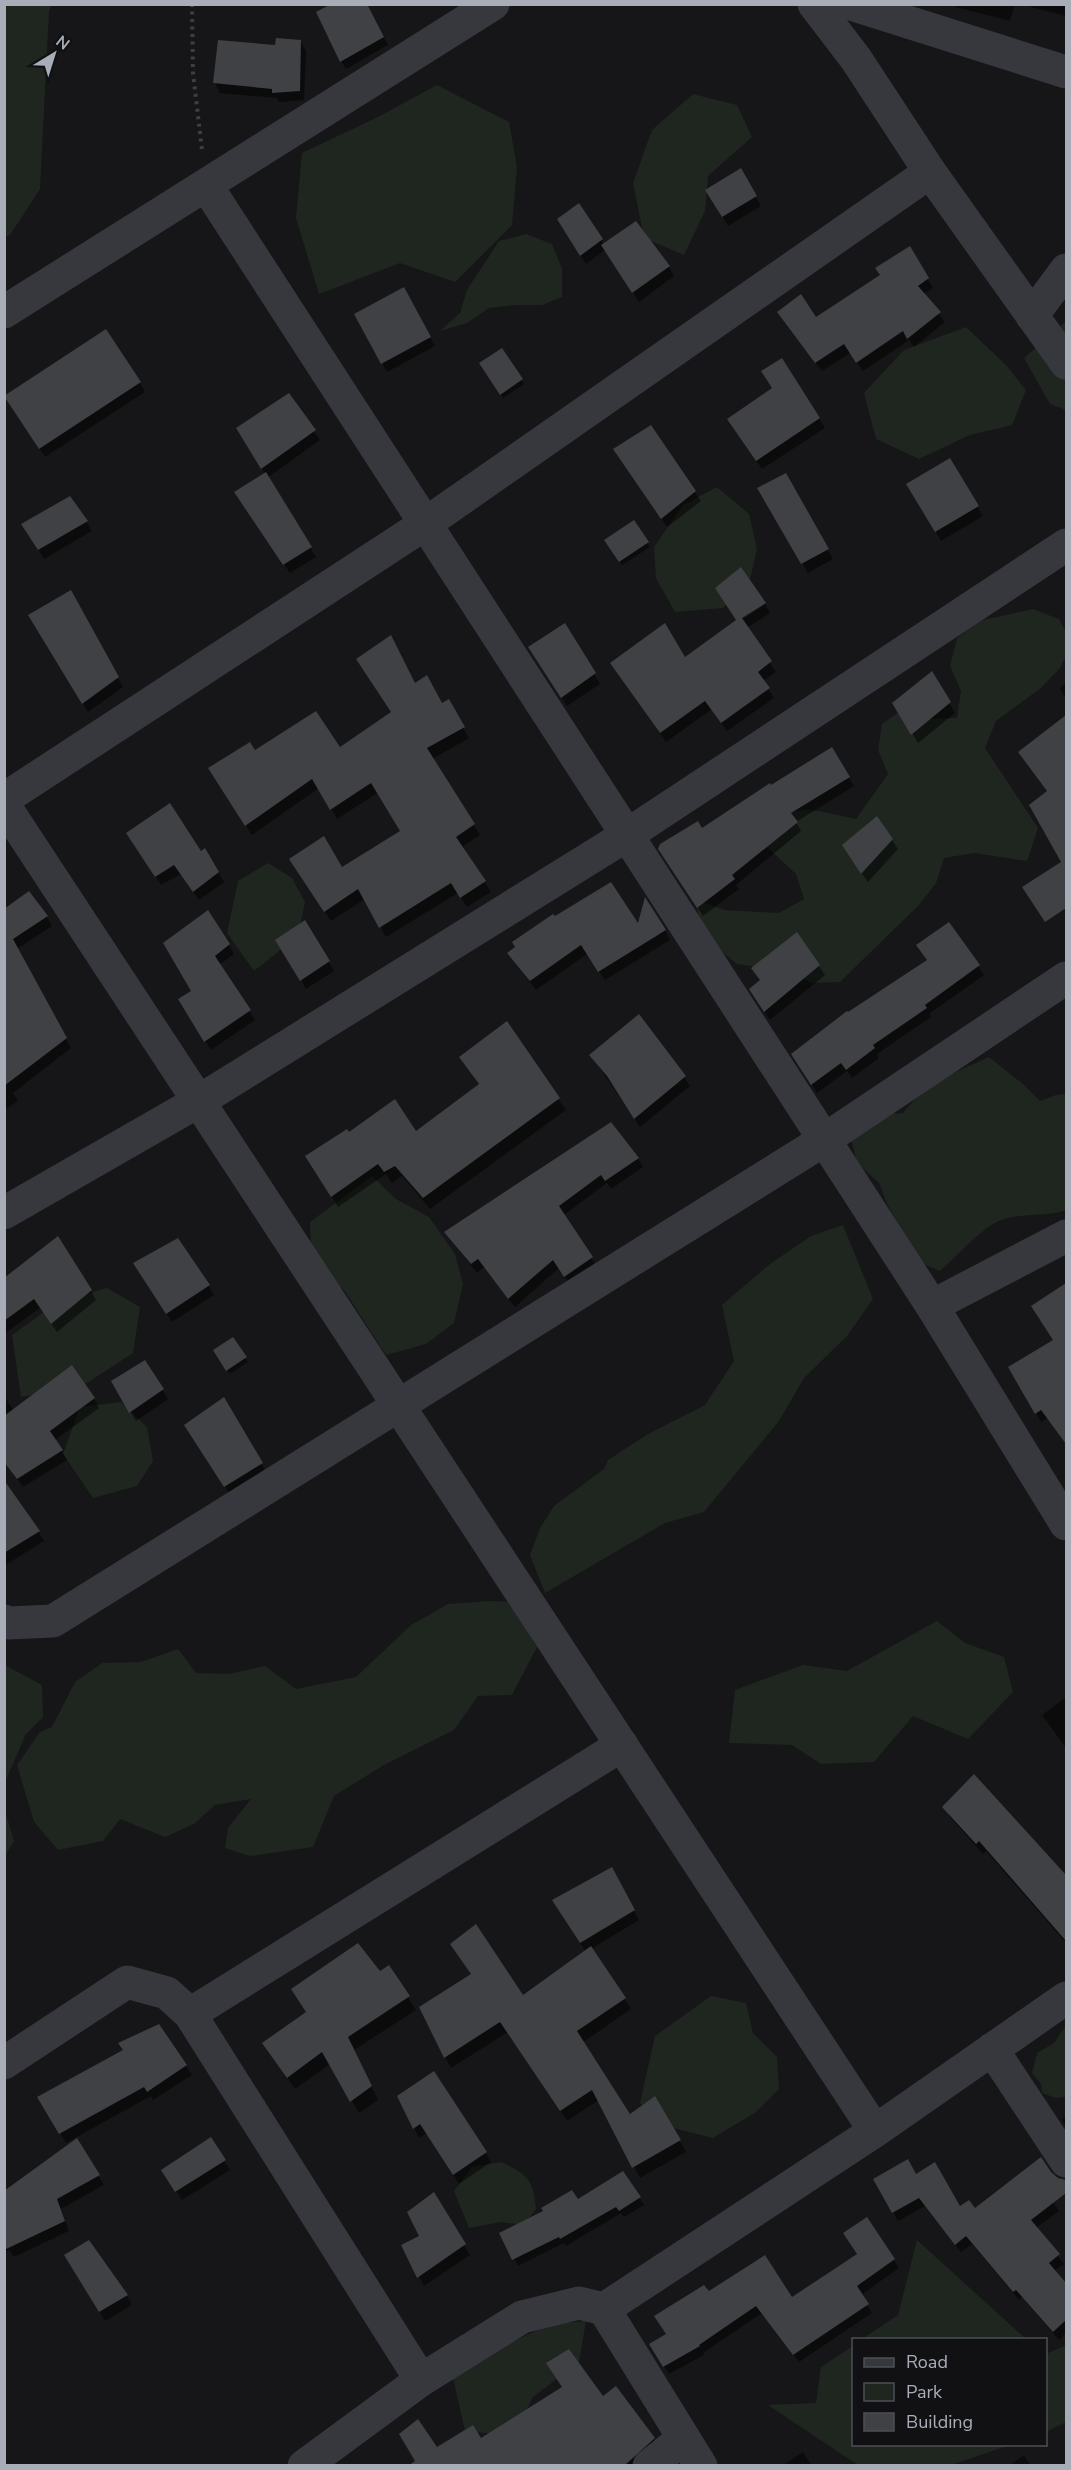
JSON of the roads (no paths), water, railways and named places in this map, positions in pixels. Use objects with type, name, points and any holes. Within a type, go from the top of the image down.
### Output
[{"type":"street","points":[[4,312],[493,4]]},
{"type":"street","points":[[814,4],[856,59],[930,172],[1066,363]]},
{"type":"street","points":[[851,4],[1066,72]]},
{"type":"street","points":[[4,799],[425,524],[930,172]]},
{"type":"street","points":[[206,185],[932,1306],[1066,1524]]},
{"type":"street","points":[[1032,316],[1066,270]]},
{"type":"street","points":[[4,1213],[199,1101],[627,835],[1066,544]]},
{"type":"street","points":[[4,805],[875,2131]]},
{"type":"street","points":[[4,1621],[8,1623],[53,1621],[824,1140],[1066,978]]},
{"type":"street","points":[[932,1306],[1066,1236]]},
{"type":"street","points":[[190,2014],[622,1745]]},
{"type":"street","points":[[4,2063],[127,1982],[166,1993],[190,2014],[421,2380]]},
{"type":"street","points":[[604,2309],[875,2131],[1066,1998]]},
{"type":"street","points":[[992,2049],[1066,2161]]},
{"type":"street","points":[[304,2466],[421,2380],[522,2317],[579,2303],[604,2309],[701,2466]]},
{"type":"street","points":[[649,2466],[684,2438]]}]
